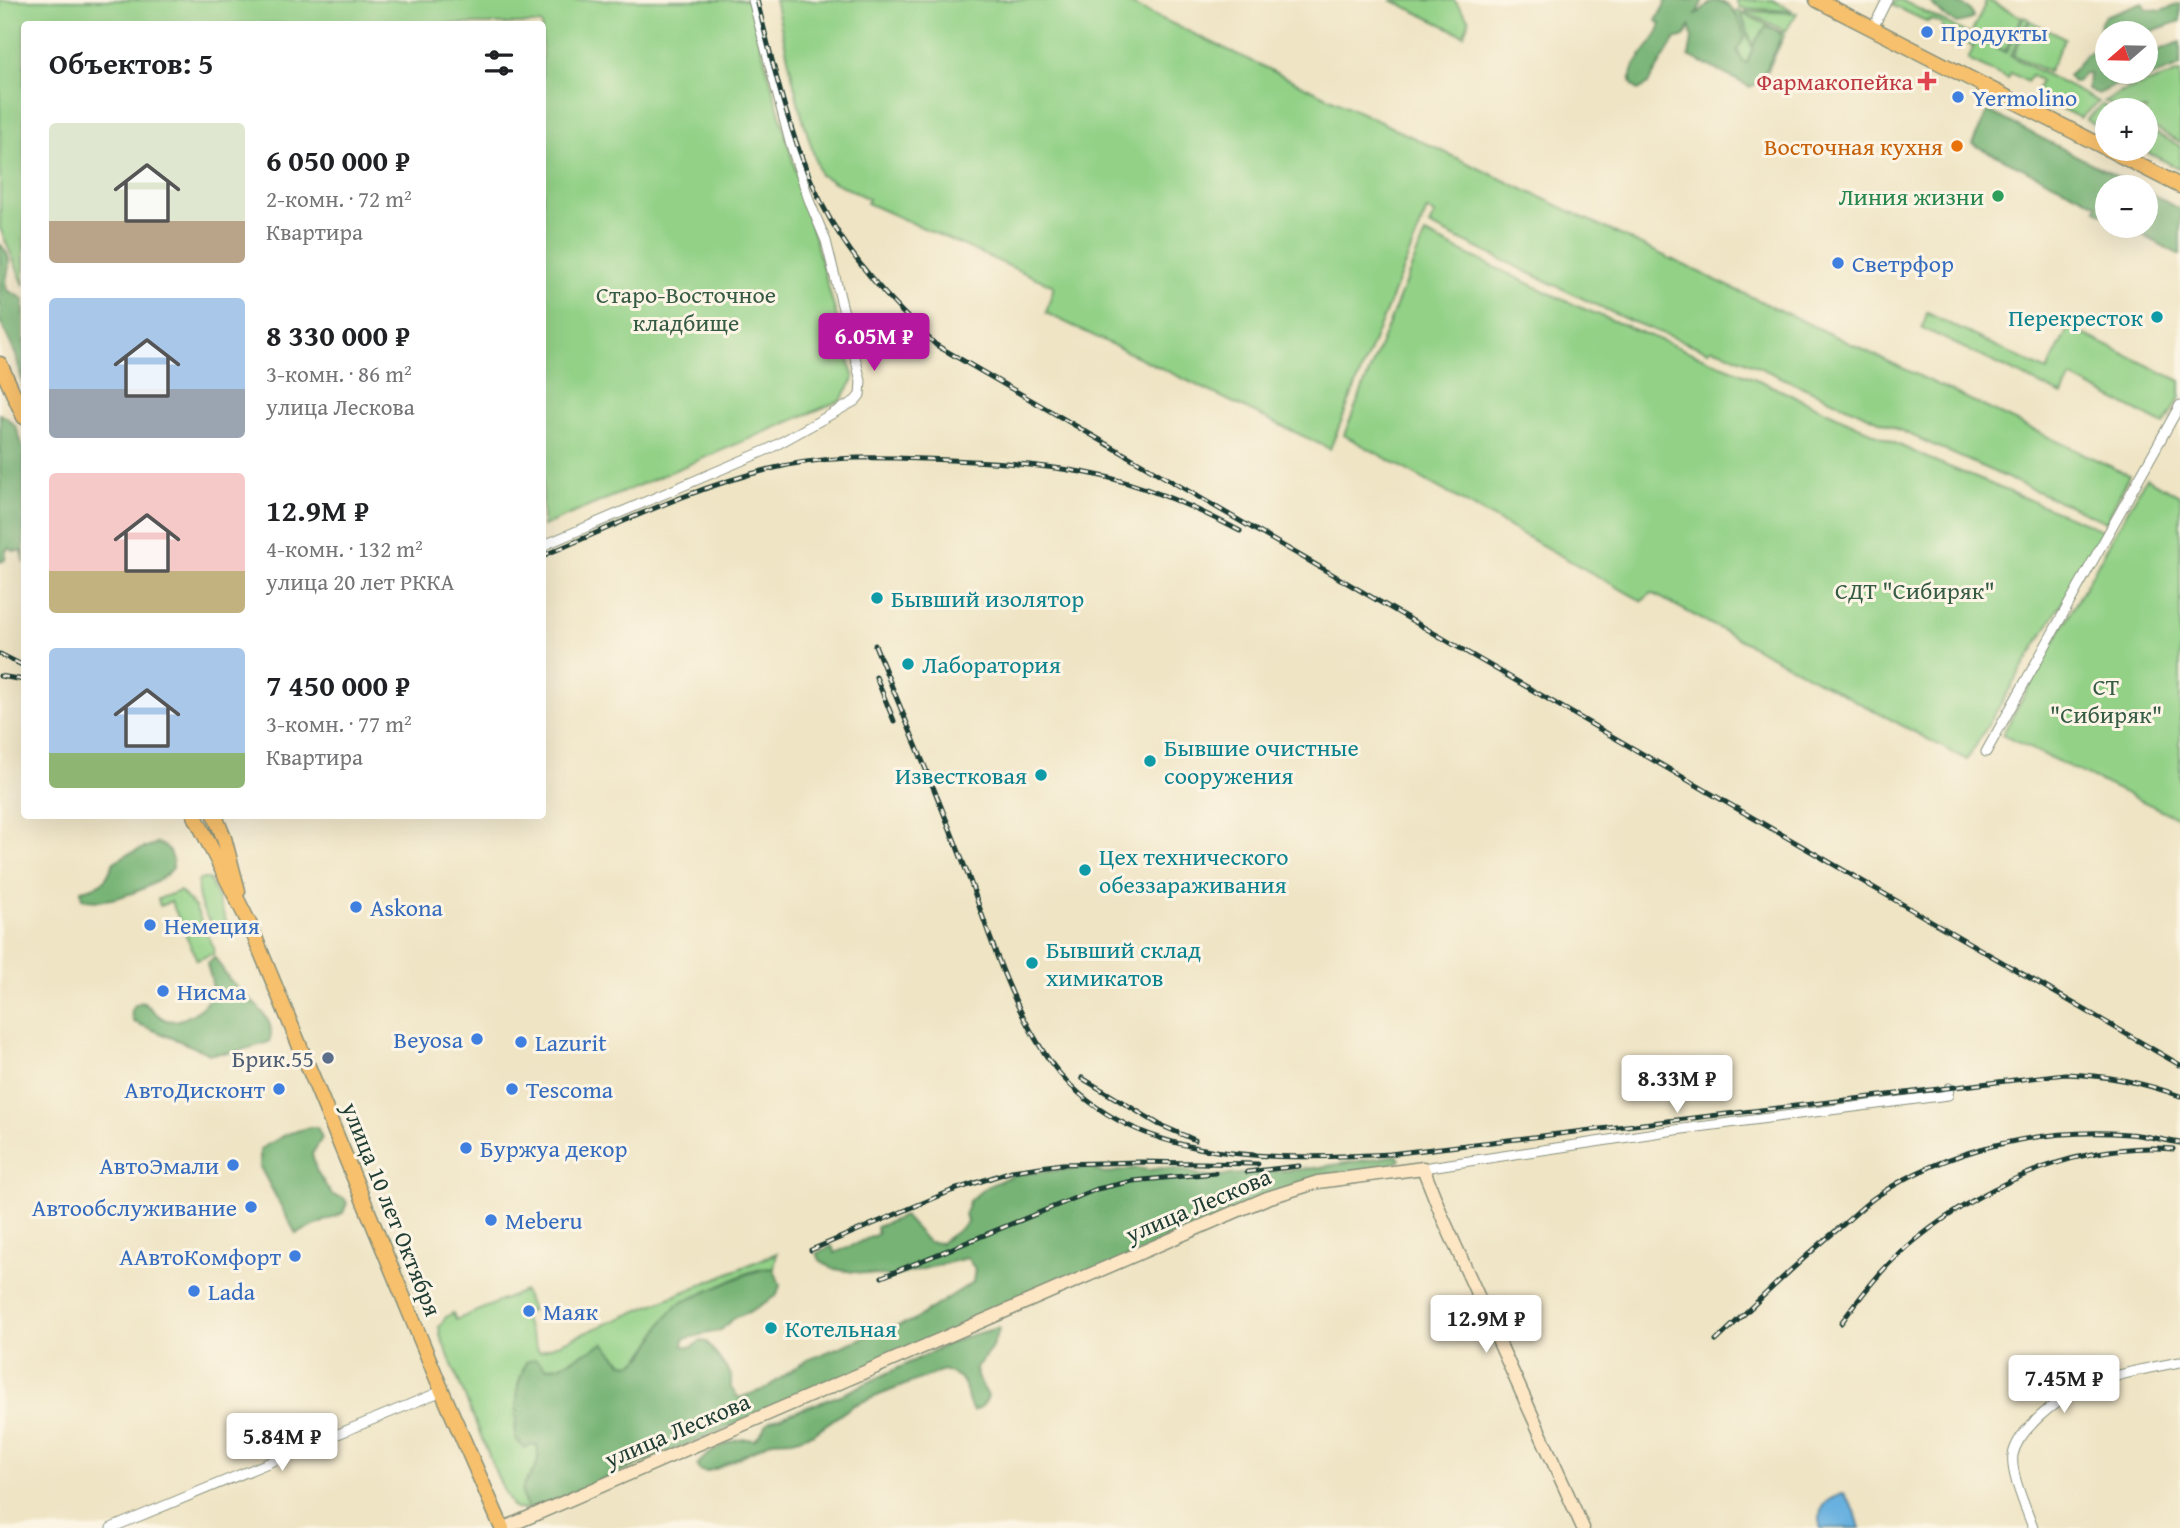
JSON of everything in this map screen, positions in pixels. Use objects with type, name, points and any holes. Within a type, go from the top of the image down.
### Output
[{"type":"main road","points":[[1817,0],[2180,186]]},
{"type":"main road","points":[[0,364],[21,410]]},
{"type":"main road","name":"улица 10 лет Октября","points":[[197,819],[242,906],[442,1391],[503,1528]]},
{"type":"main road","name":"улица 10 лет Октября","points":[[216,819],[232,861],[242,906]]},
{"type":"main road","points":[[1423,1168],[1442,1216],[1583,1528]]},
{"type":"main road","name":"улица Лескова","points":[[503,1528],[1267,1198],[1318,1182],[1423,1168]]},
{"type":"street","points":[[546,544],[769,449],[855,401],[860,395],[861,381],[826,241],[810,204],[790,142],[753,0]]},
{"type":"street","points":[[1873,28],[1887,0]]},
{"type":"street","points":[[1986,752],[2180,405]]},
{"type":"street","name":"улица Лескова","points":[[1423,1168],[1675,1130],[1854,1109],[1902,1100],[1939,1098],[1948,1095],[1949,1088]]},
{"type":"street","points":[[2033,1528],[2013,1468],[2013,1454],[2026,1430],[2046,1410],[2081,1389],[2136,1370],[2180,1362]]},
{"type":"street","points":[[111,1528],[442,1391]]},
{"type":"green space","name":"Старо-Восточное кладбище","points":[[0,0],[748,0],[854,379],[841,400],[546,525],[546,21],[21,21],[21,278],[0,228]]},
{"type":"green space","points":[[775,0],[1122,0],[2129,475],[2106,522],[1729,354],[1712,348],[1708,351],[1628,320],[1429,225],[1435,214],[1427,210],[1330,449],[1046,313],[1054,286],[867,203],[869,199],[820,175],[799,106]]},
{"type":"green space","points":[[1391,0],[1454,0],[1469,20],[1464,35]]},
{"type":"green space","points":[[1667,0],[1703,0],[1696,15],[1714,1],[1731,8],[1745,37],[1737,50],[1743,62],[1747,63],[1756,40],[1766,27],[1781,34],[1758,83],[1750,87],[1689,56],[1692,39],[1690,26],[1685,36],[1675,39],[1648,84],[1638,90],[1633,85],[1632,72],[1657,34],[1661,24],[1656,21]]},
{"type":"green space","points":[[1736,0],[1773,0],[1793,11],[1740,8]]},
{"type":"green space","points":[[1895,0],[1901,0],[2006,53],[2024,17],[2029,19],[2010,56],[2095,100],[2095,105],[2080,118],[2035,95],[2041,81],[2031,75],[2027,82],[2011,73],[2008,79],[1968,60],[1974,46],[1941,31],[1943,25],[1930,19],[1928,22],[1892,5]]},
{"type":"green space","points":[[1928,0],[1961,4],[1971,11],[1973,17],[1957,23],[1946,18]]},
{"type":"green space","points":[[1987,0],[2022,17],[2005,51],[1971,34]]},
{"type":"green space","points":[[2143,2],[2147,9],[2161,11],[2180,4],[2180,21],[2158,29],[2158,21],[2102,21],[2105,16]]},
{"type":"green space","points":[[1739,10],[1752,49],[1747,63],[1743,62],[1737,50],[1738,17],[1735,13]]},
{"type":"green space","points":[[1744,11],[1797,13],[1786,31]]},
{"type":"green space","points":[[1741,12],[1785,34],[1767,72],[1779,42],[1756,40],[1753,46]]},
{"type":"green space","points":[[2030,21],[2065,38],[2048,72],[2013,55]]},
{"type":"green space","points":[[2180,42],[2180,66],[2158,74],[2158,50]]},
{"type":"green space","points":[[2095,49],[2095,84],[2133,84],[2125,87],[2112,86],[2098,94],[2088,89],[2089,74],[2083,74],[2074,83],[2068,76],[2086,55]]},
{"type":"green space","points":[[2180,72],[2180,142],[2158,130],[2158,98],[2112,98],[2146,84],[2158,84],[2158,80]]},
{"type":"green space","points":[[1988,111],[2114,175],[2095,175],[2095,203],[1972,144]]},
{"type":"green space","points":[[2095,112],[2095,125],[2086,120]]},
{"type":"green space","points":[[2158,134],[2180,146],[2180,169],[2158,158]]},
{"type":"green space","points":[[2158,197],[2180,209],[2180,255],[2148,238],[2158,238]]},
{"type":"green space","name":"СДТ \"Сибиряк\"","points":[[1425,234],[1572,304],[1763,382],[1927,458],[2105,531],[1967,760],[1652,593],[1642,601],[1344,435]]},
{"type":"green space","points":[[0,244],[6,251],[9,263],[7,290],[21,297],[21,376],[16,355],[0,321]]},
{"type":"green space","points":[[1927,313],[2047,371],[2069,327],[2180,381],[2180,397],[2164,425],[2071,377],[2062,395],[1922,328]]},
{"type":"green space","points":[[0,414],[16,427],[21,441],[21,551],[13,551],[10,548],[6,550],[5,560],[0,562]]},
{"type":"green space","name":"СТ \"Сибиряк\"","points":[[2146,478],[2180,496],[2180,819],[2002,735]]},
{"type":"green space","points":[[157,843],[168,849],[172,859],[173,868],[165,875],[143,888],[117,898],[82,899],[81,890],[103,882],[114,862]]},
{"type":"green space","points":[[209,879],[229,928],[214,924],[204,912],[198,888],[198,881]]},
{"type":"green space","points":[[180,891],[195,907],[214,948],[214,953],[197,960],[171,901],[160,906],[158,899]]},
{"type":"green space","points":[[214,957],[230,980],[265,1015],[271,1033],[269,1042],[235,1052],[210,1054],[134,1022],[132,1010],[142,1002],[170,1021],[185,1018],[200,1009],[212,991],[207,964]]},
{"type":"green space","points":[[317,1127],[322,1138],[312,1154],[316,1170],[332,1195],[344,1198],[347,1203],[343,1213],[296,1234],[260,1167],[260,1149],[287,1134]]},
{"type":"green space","points":[[1397,1155],[1400,1160],[1387,1168],[1308,1181],[535,1509],[528,1509],[523,1498],[525,1484],[533,1473],[538,1457],[537,1445],[524,1448],[515,1438],[518,1385],[526,1362],[535,1359],[546,1368],[559,1366],[604,1343],[622,1363],[633,1364],[645,1354],[664,1320],[678,1304],[747,1274],[774,1269],[780,1285],[777,1295],[734,1318],[721,1330],[684,1339],[683,1346],[692,1347],[701,1341],[707,1342],[731,1375],[731,1388],[739,1398],[765,1389],[807,1360],[912,1321],[973,1282],[975,1269],[967,1258],[891,1277],[833,1269],[820,1260],[817,1253],[832,1246],[835,1253],[878,1234],[876,1227],[904,1216],[928,1242],[941,1243],[967,1222],[965,1213],[969,1201],[986,1187],[1013,1175],[1089,1167],[1104,1174],[1135,1168],[1162,1168],[1184,1170],[1206,1177],[1313,1168]]},
{"type":"green space","points":[[777,1253],[774,1269],[761,1269],[728,1282],[693,1306],[664,1331],[633,1364],[623,1363],[604,1344],[559,1366],[546,1368],[526,1362],[518,1385],[515,1437],[530,1445],[537,1444],[538,1456],[523,1490],[528,1509],[516,1509],[512,1506],[440,1335],[439,1327],[446,1317],[453,1313],[456,1320],[524,1291],[532,1310],[522,1314],[539,1352]]},
{"type":"green space","points":[[998,1328],[991,1349],[976,1368],[977,1377],[988,1396],[976,1410],[973,1411],[969,1404],[964,1383],[960,1378],[943,1370],[854,1405],[814,1433],[793,1440],[772,1441],[718,1468],[705,1472],[699,1470],[697,1465],[708,1454],[731,1442],[754,1440],[770,1421],[846,1393],[961,1338]]},
{"type":"water","points":[[1844,1493],[1855,1511],[1860,1528],[1820,1528],[1823,1505]]},
{"type":"railway","points":[[757,0],[792,130],[822,204],[858,262],[903,313],[936,345],[2180,1065]]},
{"type":"railway","points":[[546,554],[712,486],[789,465],[846,458],[984,462],[1087,473],[1166,496],[1240,531]]},
{"type":"railway","points":[[875,645],[949,825],[1003,971],[1031,1032],[1074,1089],[1112,1117],[1154,1136],[1200,1148],[1247,1155],[1344,1156],[1390,1154],[2065,1074],[2124,1080],[2180,1096]]},
{"type":"railway","points":[[0,654],[21,664]]},
{"type":"railway","points":[[0,676],[21,680]]},
{"type":"railway","points":[[876,677],[894,721]]},
{"type":"railway","points":[[1082,1078],[1160,1125],[1195,1140]]},
{"type":"railway","points":[[1716,1341],[1791,1270],[1869,1202],[1932,1166],[1996,1145],[2062,1134],[2128,1134],[2180,1143]]},
{"type":"railway","points":[[1841,1323],[1876,1278],[1900,1253],[1959,1209],[1992,1190],[2026,1174],[2098,1153],[2173,1149]]},
{"type":"railway","points":[[811,1250],[951,1191],[1012,1171],[1062,1164],[1258,1164]]},
{"type":"railway","points":[[1247,1172],[1299,1166]]},
{"type":"railway","points":[[882,1277],[1097,1189],[1133,1181],[1215,1173]]},
{"type":"place","name":"Продукты","points":[[1927,32]]},
{"type":"place","name":"Фармакопейка","points":[[1927,81]]},
{"type":"place","name":"Yermolino","points":[[1958,97]]},
{"type":"place","name":"Восточная кухня","points":[[1957,146]]},
{"type":"place","name":"Линия жизни","points":[[1998,196]]},
{"type":"place","name":"Светрфор","points":[[1838,263]]},
{"type":"place","name":"Перекресток","points":[[2157,317]]},
{"type":"place","name":"Бывший изолятор","points":[[877,598]]},
{"type":"place","name":"Лаборатория","points":[[908,664]]},
{"type":"place","name":"Бывшие очистные сооружения","points":[[1150,761]]},
{"type":"place","name":"Известковая","points":[[1041,775]]},
{"type":"place","name":"Цех технического обеззараживания","points":[[1085,870]]},
{"type":"place","name":"Askona","points":[[356,907]]},
{"type":"place","name":"Немеция","points":[[150,925]]},
{"type":"place","name":"Бывший склад химикатов","points":[[1032,963]]},
{"type":"place","name":"Нисма","points":[[163,991]]},
{"type":"place","name":"Beyosa","points":[[477,1039]]},
{"type":"place","name":"Lazurit","points":[[521,1042]]},
{"type":"place","name":"Брик.55","points":[[328,1058]]},
{"type":"place","name":"АвтоДисконт","points":[[279,1089]]},
{"type":"place","name":"Tescoma","points":[[512,1089]]},
{"type":"place","name":"Буржуа декор","points":[[466,1148]]},
{"type":"place","name":"АвтоЭмали","points":[[233,1165]]},
{"type":"place","name":"Автообслуживание","points":[[251,1207]]},
{"type":"place","name":"Meberu","points":[[491,1220]]},
{"type":"place","name":"ААвтоКомфорт","points":[[295,1256]]},
{"type":"place","name":"Lada","points":[[194,1291]]},
{"type":"place","name":"Маяк","points":[[529,1311]]},
{"type":"place","name":"Котельная","points":[[771,1328]]}]
